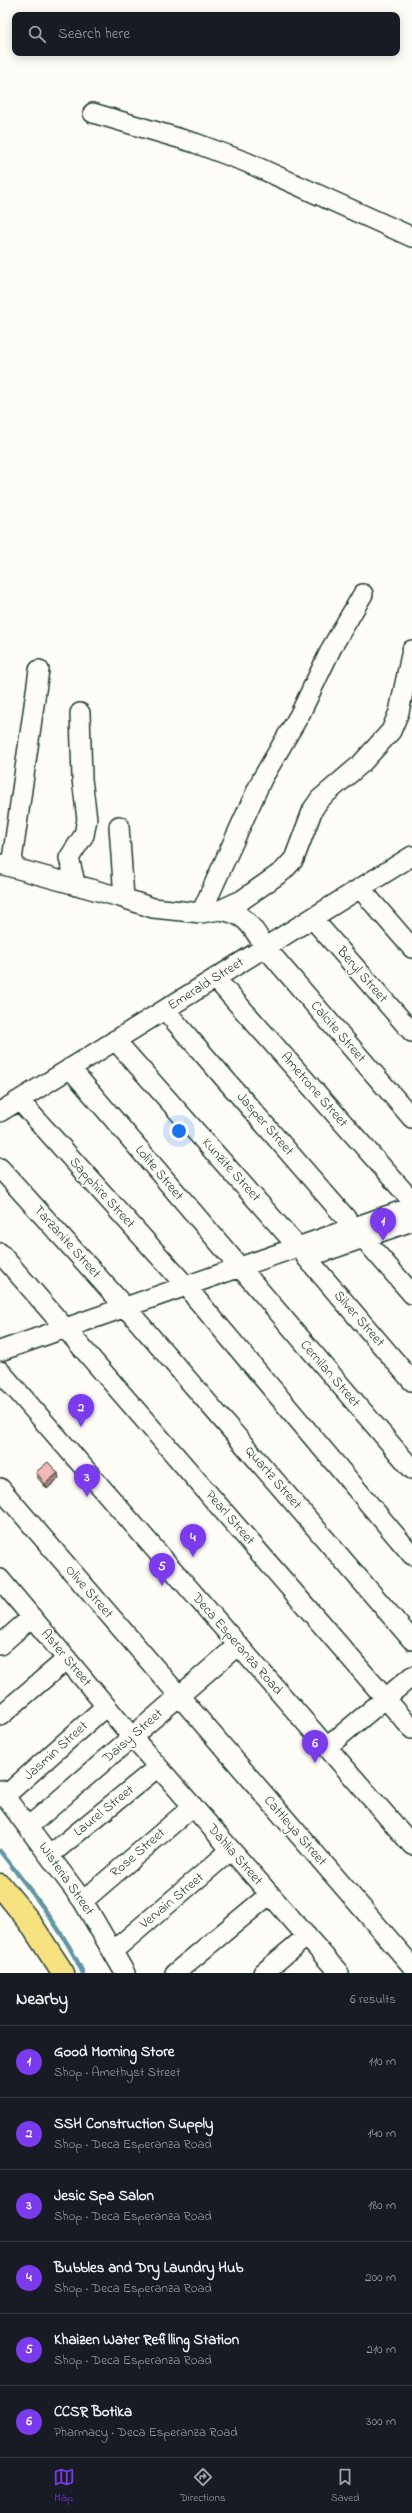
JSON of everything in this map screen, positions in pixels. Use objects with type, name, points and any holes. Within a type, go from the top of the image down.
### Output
[{"type":"main road","points":[[0,1885],[29,1921],[63,1973]]},
{"type":"street","points":[[93,113],[195,143],[246,162],[412,237]]},
{"type":"street","points":[[201,913],[262,779],[300,714],[332,647],[363,594]]},
{"type":"street","points":[[39,670],[6,865],[76,886],[124,898],[153,908],[201,913],[220,910],[242,900],[283,871],[294,859],[313,809],[320,799],[361,764],[391,731],[399,712],[412,650]]},
{"type":"street","points":[[76,886],[69,858],[84,835],[87,819],[82,779],[80,713]]},
{"type":"street","points":[[119,826],[124,898]]},
{"type":"street","name":"Emerald Street","points":[[0,1112],[412,856]]},
{"type":"street","points":[[360,888],[412,948]]},
{"type":"street","name":"Calcite Street","points":[[220,910],[241,915],[248,922],[265,947],[412,1118]]},
{"type":"street","name":"Beryl Street","points":[[312,918],[412,1032]]},
{"type":"street","name":"Ametrone Street","points":[[215,978],[412,1202]]},
{"type":"street","name":"Jasper Street","points":[[164,1010],[360,1232],[412,1294]]},
{"type":"street","name":"Kunzite Street","points":[[115,1040],[302,1252]]},
{"type":"street","name":"Lolite Street","points":[[70,1068],[243,1273]]},
{"type":"street","name":"Sapphire Street","points":[[19,1100],[190,1291],[412,1555]]},
{"type":"street","name":"Tarzanite Street","points":[[0,1168],[129,1312]]},
{"type":"street","points":[[0,1351],[70,1332],[243,1273],[360,1232],[412,1207]]},
{"type":"street","points":[[360,1232],[412,1221]]},
{"type":"street","name":"Silver Street","points":[[302,1252],[412,1381]]},
{"type":"street","name":"Pearl Street","points":[[0,1253],[70,1332],[412,1729]]},
{"type":"street","name":"Cernilan Street","points":[[243,1273],[412,1469]]},
{"type":"street","name":"Quartz Street","points":[[129,1312],[412,1640]]},
{"type":"street","points":[[0,1363],[70,1332]]},
{"type":"street","name":"Deca Esperanza Road","points":[[0,1371],[412,1845]]},
{"type":"street","name":"Olive Street","points":[[0,1488],[179,1696]]},
{"type":"street","name":"Aster Street","points":[[0,1578],[132,1737]]},
{"type":"street","points":[[0,1645],[32,1617]]},
{"type":"street","name":"Daisy Street","points":[[28,1827],[238,1645]]},
{"type":"street","points":[[0,1716],[67,1659]]},
{"type":"street","points":[[327,1747],[412,1676]]},
{"type":"street","name":"Cattleya Street","points":[[179,1696],[412,1966]]},
{"type":"street","name":"Jasmin Street","points":[[2,1793],[106,1706]]},
{"type":"street","name":"Dahlia Street","points":[[132,1737],[339,1973]]},
{"type":"street","name":"Laurel Street","points":[[50,1855],[158,1767]]},
{"type":"street","name":"Wisteria Street","points":[[2,1793],[83,1900],[125,1973]]},
{"type":"street","name":"Rose Street","points":[[83,1900],[193,1806]]},
{"type":"street","name":"Vervain Street","points":[[113,1951],[232,1850]]},
{"type":"street","points":[[175,1973],[270,1894]]},
{"type":"street","points":[[263,1973],[307,1936]]},
{"type":"building","points":[[48,1462],[58,1473],[45,1484],[36,1472]]},
{"type":"waterway","points":[[0,1851],[55,1925],[75,1956],[83,1973]]},
{"type":"place","name":"Good Morning Store","points":[[383,1241]]},
{"type":"place","name":"SSH Construction Supply","points":[[81,1427]]},
{"type":"place","name":"Jesic Spa Salon","points":[[87,1497]]},
{"type":"place","name":"Bubbles and Dry Laundry Hub","points":[[193,1557]]},
{"type":"place","name":"Khaizen Water Refilling Station","points":[[162,1586]]},
{"type":"place","name":"CCSR Botika","points":[[315,1763]]}]
